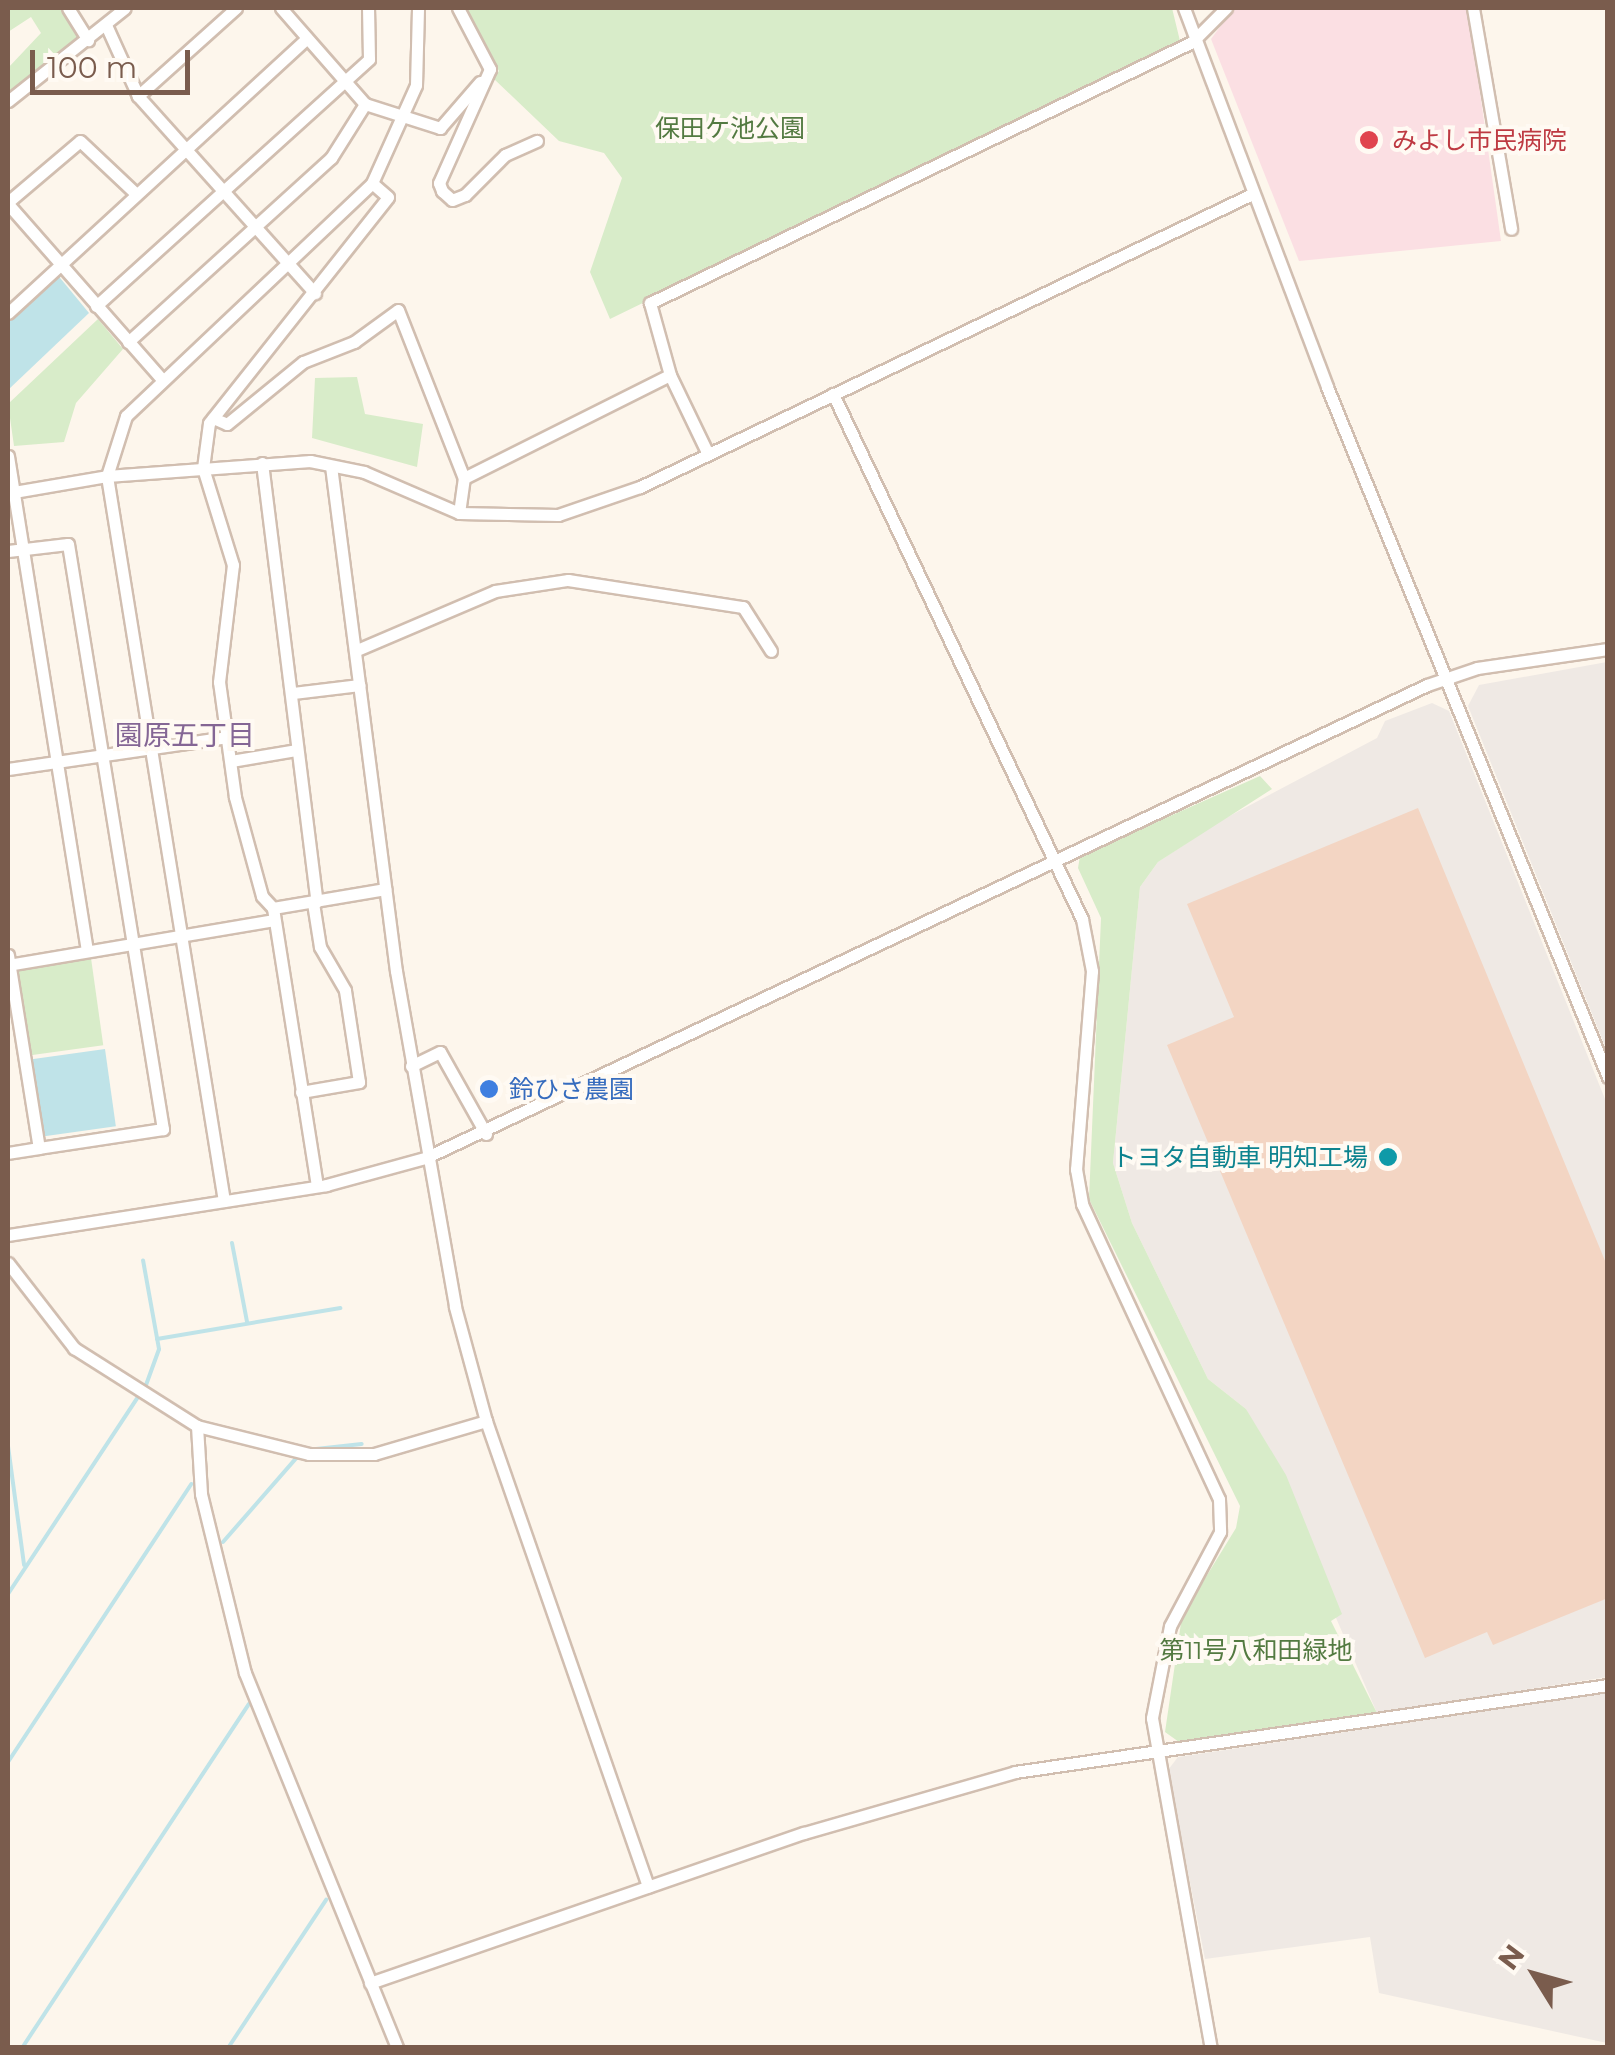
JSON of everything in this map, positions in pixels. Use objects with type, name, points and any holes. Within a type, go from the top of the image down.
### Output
[{"type":"street","points":[[68,8],[88,40]]},
{"type":"street","points":[[8,101],[125,8]]},
{"type":"street","points":[[138,96],[236,8]]},
{"type":"street","points":[[282,8],[365,104],[440,128],[490,69],[486,52],[458,8]]},
{"type":"street","points":[[96,306],[369,58],[368,8]]},
{"type":"street","points":[[224,1200],[107,476],[126,416],[161,378],[372,183],[407,118],[420,44],[418,8]]},
{"type":"street","points":[[1184,8],[1192,42],[1252,194],[1608,1078]]},
{"type":"street","points":[[707,452],[670,374],[650,303],[1192,42],[1226,8]]},
{"type":"street","points":[[1473,8],[1512,229]]},
{"type":"street","points":[[106,25],[138,96],[315,293]]},
{"type":"street","points":[[8,313],[134,192],[308,38]]},
{"type":"street","points":[[480,82],[487,89],[438,183],[442,191],[452,200],[465,195],[505,155],[537,141]]},
{"type":"street","points":[[128,342],[331,158],[365,104]]},
{"type":"street","points":[[134,192],[80,141],[8,203],[161,378]]},
{"type":"street","points":[[317,1186],[273,914],[262,896],[231,761],[219,682],[232,566],[204,468],[213,418],[388,197],[372,183]]},
{"type":"street","points":[[10,492],[107,476],[262,463],[331,466],[459,513],[524,518],[571,512],[833,394],[1252,194]]},
{"type":"street","points":[[213,418],[227,424],[303,362],[354,342],[398,310],[464,478],[459,513]]},
{"type":"street","points":[[464,478],[670,374]]},
{"type":"street","points":[[833,394],[1057,859],[1082,919],[1092,971],[1076,1169],[1082,1204],[1219,1500],[1220,1532],[1160,1656],[1156,1754],[1186,1871],[1211,2048]]},
{"type":"street","points":[[8,456],[14,550],[87,951]]},
{"type":"street","points":[[262,463],[320,947],[345,990],[359,1082],[301,1092]]},
{"type":"street","points":[[331,466],[425,1158],[486,1421],[648,1888]]},
{"type":"street","points":[[8,1153],[162,1129],[68,544],[14,550]]},
{"type":"street","points":[[357,650],[495,591],[568,580],[743,607],[771,650]]},
{"type":"street","points":[[8,1235],[317,1186],[425,1158],[486,1134],[1446,677],[1608,649]]},
{"type":"street","points":[[292,693],[360,685]]},
{"type":"street","points":[[8,768],[228,737]]},
{"type":"street","points":[[231,761],[297,750]]},
{"type":"street","points":[[39,1148],[8,961],[180,936],[315,902],[386,889]]},
{"type":"street","points":[[411,1066],[440,1052],[486,1134]]},
{"type":"street","points":[[8,1263],[74,1348],[197,1426],[309,1454],[374,1454],[486,1421]]},
{"type":"street","points":[[197,1426],[195,1460],[234,1636],[397,2048]]},
{"type":"street","points":[[370,1983],[648,1888],[1015,1772],[1608,1684]]},
{"type":"shaded area","name":"みよし市民病院","points":[[1234,8],[1468,8],[1501,241],[1299,261],[1211,39]]},
{"type":"shaded area","points":[[1608,662],[1607,1051],[1468,706],[1479,685]]},
{"type":"shaded area","name":"トヨタ自動車 明知工場","points":[[1432,703],[1449,711],[1607,1104],[1607,1677],[1377,1713],[1246,1409],[1208,1379],[1132,1223],[1113,1163],[1140,887],[1158,862],[1222,820],[1377,738],[1385,721]]},
{"type":"shaded area","points":[[1607,1693],[1607,2043],[1379,1993],[1370,1937],[1205,1959],[1168,1770],[1178,1757]]},
{"type":"green space","points":[[8,8],[61,8],[80,37],[8,93],[8,68],[41,33],[31,17],[8,32]]},
{"type":"green space","name":"保田ケ池公園","points":[[462,8],[1172,8],[1180,41],[610,319],[590,272],[622,178],[604,153],[559,141],[493,78],[499,71]]},
{"type":"green space","points":[[98,319],[123,349],[76,403],[64,442],[14,446],[8,404]]},
{"type":"green space","points":[[357,377],[365,414],[423,424],[417,467],[312,438],[315,378]]},
{"type":"green space","name":"第11号八和田緑地","points":[[1260,776],[1272,789],[1158,862],[1140,887],[1113,1163],[1132,1223],[1208,1379],[1246,1409],[1286,1475],[1342,1614],[1331,1621],[1377,1713],[1179,1742],[1165,1732],[1182,1616],[1236,1528],[1240,1506],[1089,1199],[1101,918],[1078,868],[1080,856]]},
{"type":"green space","points":[[91,958],[103,1045],[27,1056],[15,969]]},
{"type":"water","points":[[56,273],[89,313],[8,390],[8,321]]},
{"type":"water","points":[[105,1049],[116,1126],[43,1137],[32,1059]]},
{"type":"building","name":"トヨタ自動車 明知工場","points":[[1418,808],[1608,1268],[1608,1598],[1493,1645],[1487,1632],[1425,1658],[1167,1045],[1234,1017],[1187,904]]},
{"type":"waterway","points":[[232,1243],[247,1322]]},
{"type":"waterway","points":[[8,1594],[146,1385],[159,1349],[143,1260]]},
{"type":"waterway","points":[[157,1339],[340,1308]]},
{"type":"waterway","points":[[307,1450],[362,1444]]},
{"type":"waterway","points":[[8,1446],[24,1565]]},
{"type":"waterway","points":[[223,1542],[299,1455]]},
{"type":"waterway","points":[[8,1762],[191,1484]]},
{"type":"waterway","points":[[22,2048],[249,1704]]},
{"type":"waterway","points":[[228,2048],[326,1900]]},
{"type":"place","name":"みよし市民病院","points":[[1369,140]]},
{"type":"place","name":"鈴ひさ農園","points":[[489,1089]]},
{"type":"place","name":"トヨタ自動車 明知工場","points":[[1388,1157]]},
{"type":"district","name":"園原五丁目","points":[[185,735]]}]
